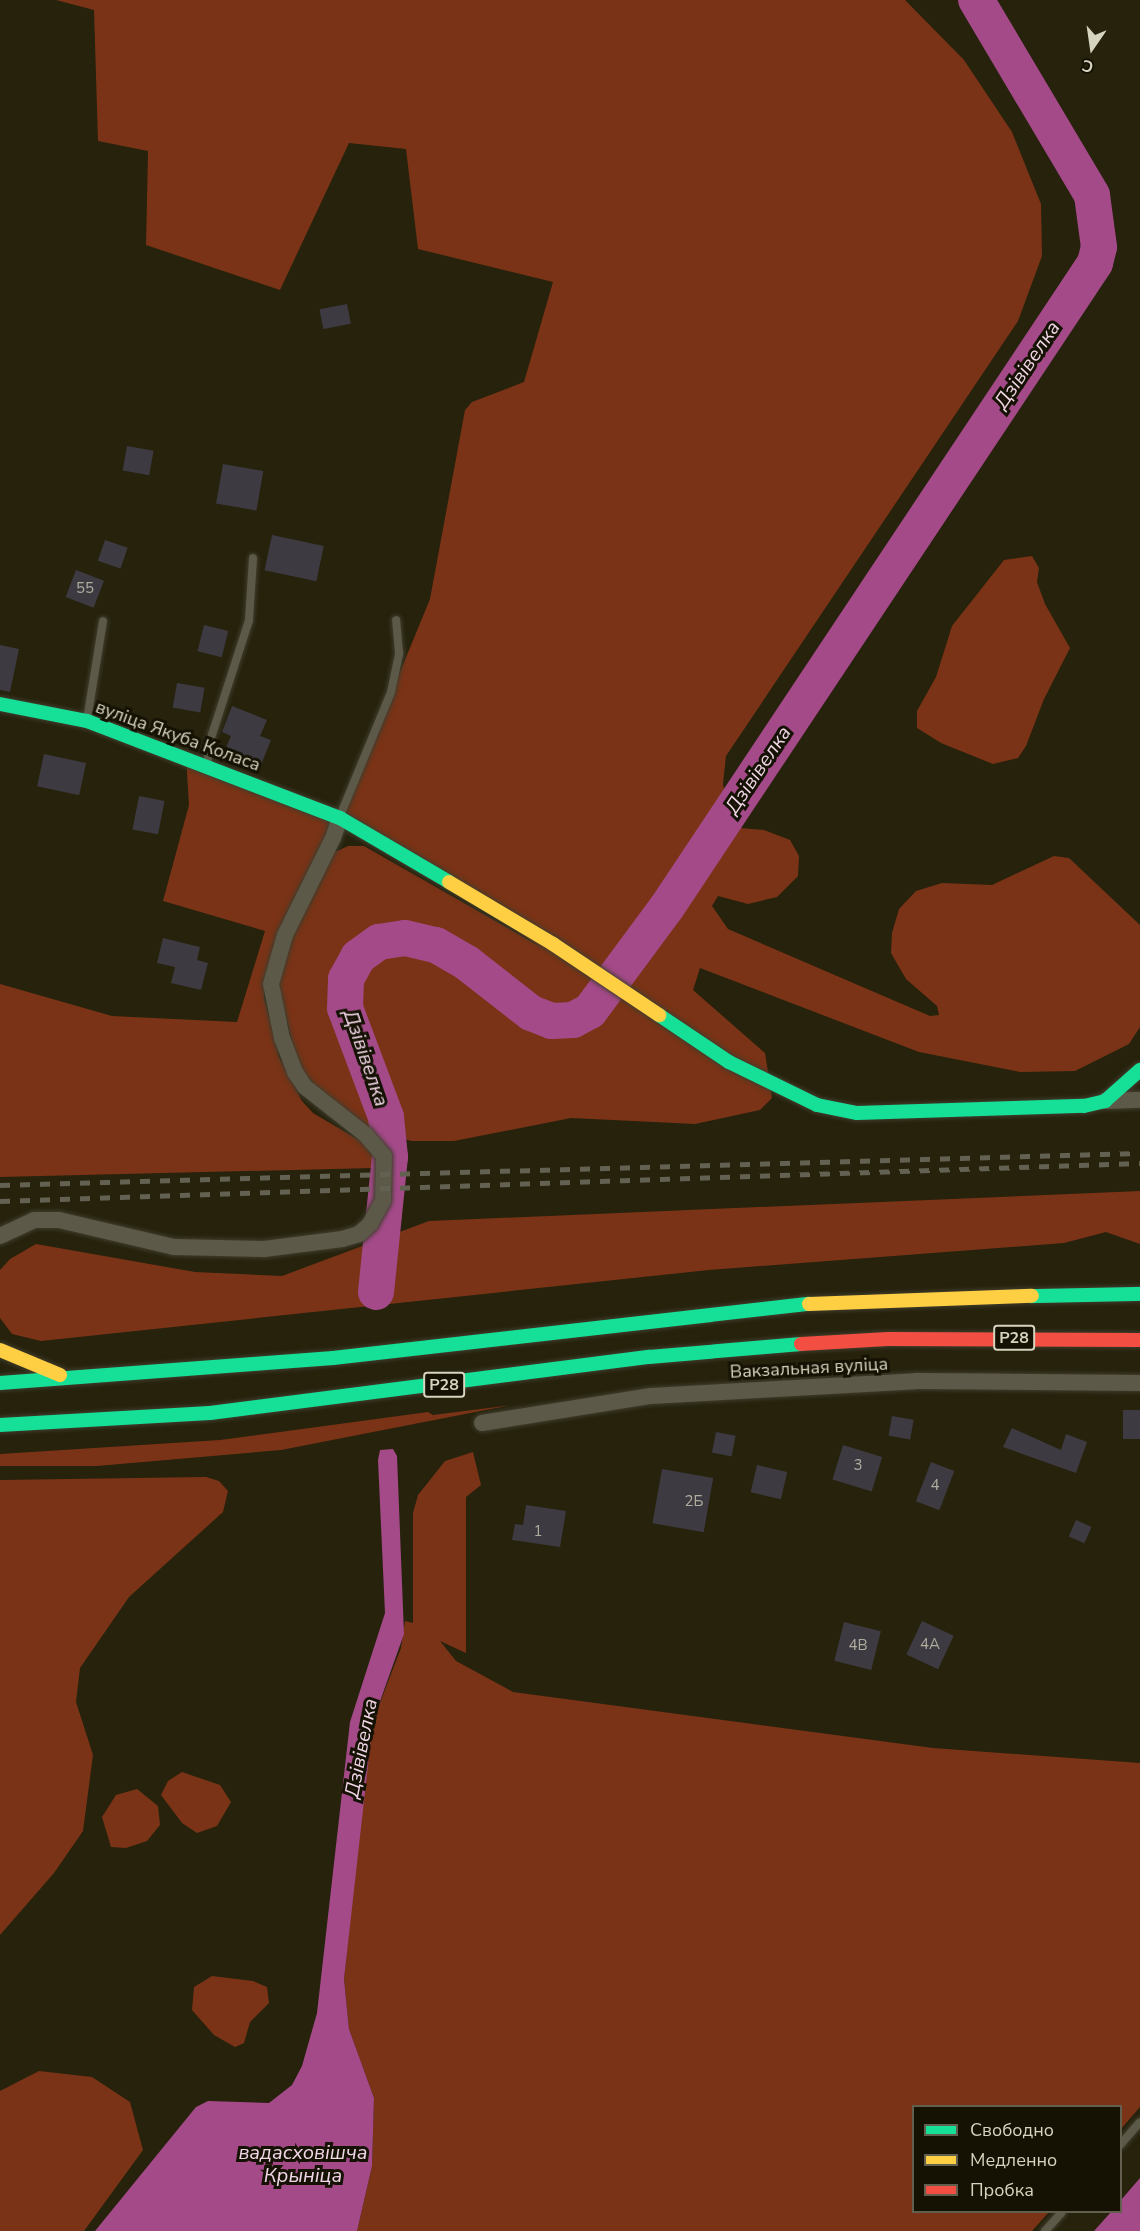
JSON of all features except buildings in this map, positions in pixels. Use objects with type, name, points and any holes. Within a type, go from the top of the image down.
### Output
[{"type":"main road","name":"вуліца Якуба Коласа","points":[[0,704],[87,721],[207,765],[340,818],[590,967],[729,1062],[817,1105],[857,1113],[897,1114],[1084,1106],[1105,1101]]},
{"type":"main road","points":[[1105,1101],[1140,1070]]},
{"type":"main road","name":"Р28","points":[[0,1383],[74,1381],[333,1358],[750,1308],[885,1299],[1140,1294]]},
{"type":"main road","name":"Р28","points":[[0,1425],[210,1413],[649,1357],[784,1345],[888,1340],[1140,1340]]},
{"type":"main road","points":[[0,1350],[74,1381]]},
{"type":"street","points":[[0,1236],[34,1220],[59,1220],[174,1247],[264,1250],[342,1239],[359,1234],[370,1224],[383,1201],[384,1156],[366,1135],[305,1087],[282,1038],[271,984],[285,935],[340,818]]},
{"type":"street","points":[[1105,1101],[1140,1100]]},
{"type":"street","name":"Вакзальная вуліца","points":[[482,1423],[651,1396],[916,1381],[1140,1383]]},
{"type":"lane","points":[[207,765],[210,741],[240,658],[249,620],[253,558]]},
{"type":"lane","points":[[87,721],[103,621]]},
{"type":"lane","points":[[340,818],[392,692],[399,653],[396,621]]},
{"type":"lane","points":[[1122,2143],[1140,2122]]},
{"type":"lane","points":[[1045,2231],[1060,2213]]},
{"type":"shaded area","points":[[56,0],[905,0],[964,60],[1012,132],[1041,204],[1042,256],[1018,321],[726,756],[723,784],[731,822],[740,828],[764,830],[790,840],[799,856],[798,876],[777,897],[748,904],[718,896],[712,906],[728,929],[930,1016],[939,1015],[937,1006],[906,979],[891,953],[892,933],[899,909],[916,891],[942,883],[992,885],[1054,856],[1069,858],[1140,925],[1140,1027],[1129,1044],[1075,1071],[1020,1072],[919,1052],[700,968],[693,990],[765,1053],[772,1098],[760,1110],[695,1124],[571,1118],[454,1141],[411,1141],[368,1128],[299,1072],[278,982],[289,938],[333,853],[348,846],[364,846],[541,947],[340,818],[430,599],[465,410],[472,402],[524,382],[553,282],[418,249],[406,149],[349,143],[280,290],[146,245],[148,151],[98,141],[94,10]]},
{"type":"shaded area","points":[[1032,556],[1039,568],[1037,582],[1045,604],[1070,648],[1044,699],[1026,746],[1018,758],[993,764],[941,743],[917,728],[917,711],[936,677],[952,626],[1004,560]]},
{"type":"shaded area","points":[[186,757],[335,823],[266,972],[264,997],[279,1057],[302,1101],[313,1113],[369,1146],[375,1158],[375,1168],[0,1177],[0,984],[112,1016],[237,1022],[265,931],[163,901],[189,805]]},
{"type":"shaded area","points":[[1140,1191],[1140,1244],[1106,1232],[1064,1243],[709,1270],[41,1341],[12,1334],[0,1318],[0,1270],[10,1259],[36,1244],[195,1272],[282,1276],[429,1221]]},
{"type":"shaded area","points":[[511,1405],[281,1450],[97,1466],[0,1466],[0,1454],[220,1440],[428,1412],[433,1415]]},
{"type":"shaded area","points":[[473,1452],[481,1485],[466,1497],[466,1653],[440,1641],[456,1661],[513,1692],[933,1748],[1140,1763],[1140,2107],[1122,2128],[1122,2105],[912,2105],[912,2213],[1048,2213],[1032,2231],[357,2231],[372,2166],[374,2098],[349,2029],[344,1979],[367,1752],[373,1721],[401,1648],[405,1621],[413,1623],[413,1513],[418,1495],[445,1461]]},
{"type":"shaded area","points":[[206,1477],[219,1481],[228,1491],[223,1512],[129,1597],[80,1668],[76,1702],[93,1755],[83,1831],[54,1873],[0,1935],[0,1480]]},
{"type":"shaded area","points":[[182,1772],[220,1785],[231,1802],[217,1826],[197,1833],[182,1823],[161,1795],[168,1781]]},
{"type":"shaded area","points":[[137,1789],[158,1806],[160,1825],[147,1841],[126,1848],[111,1847],[102,1817],[116,1795]]},
{"type":"shaded area","points":[[212,1976],[253,1981],[267,1987],[269,2003],[250,2022],[244,2043],[235,2047],[214,2035],[192,2010],[194,1987]]},
{"type":"shaded area","points":[[39,2071],[92,2077],[130,2102],[143,2150],[84,2231],[0,2231],[0,2091]]},
{"type":"water","name":"вадасховішча Крыніца","points":[[393,1449],[397,1456],[404,1634],[373,1721],[344,1979],[349,2029],[374,2098],[372,2166],[357,2231],[95,2231],[196,2107],[208,2101],[269,2103],[292,2085],[302,2066],[317,2013],[350,1722],[385,1613],[378,1460],[380,1450]]},
{"type":"water","points":[[1140,2178],[1140,2231],[1094,2231],[1110,2213],[1122,2213],[1122,2199]]},
{"type":"waterway","name":"Дзівівелка","points":[[376,1292],[390,1157],[386,1117],[345,1008],[346,979],[358,957],[379,942],[405,938],[436,945],[467,963],[531,1013],[552,1021],[573,1020],[590,1011],[667,907],[1095,263],[1099,247],[1092,195],[976,0]]},
{"type":"railway","points":[[0,1185],[1140,1153]]},
{"type":"railway","points":[[0,1201],[1140,1163]]},
{"type":"traffic: fast","points":[[0,704],[87,721],[340,818],[449,882]]},
{"type":"traffic: fast","points":[[659,1015],[729,1062],[817,1105],[857,1113],[1084,1106],[1105,1101],[1140,1070]]},
{"type":"traffic: fast","points":[[1032,1296],[1140,1294]]},
{"type":"traffic: fast","points":[[0,1383],[333,1358],[809,1304]]},
{"type":"traffic: fast","points":[[0,1425],[210,1413],[649,1357],[801,1344]]},
{"type":"traffic: slow","points":[[449,882],[553,944],[659,1015]]},
{"type":"traffic: slow","points":[[809,1304],[1032,1296]]},
{"type":"traffic: slow","points":[[0,1350],[60,1375]]},
{"type":"traffic: jam","points":[[801,1344],[888,1339],[1140,1340]]}]
